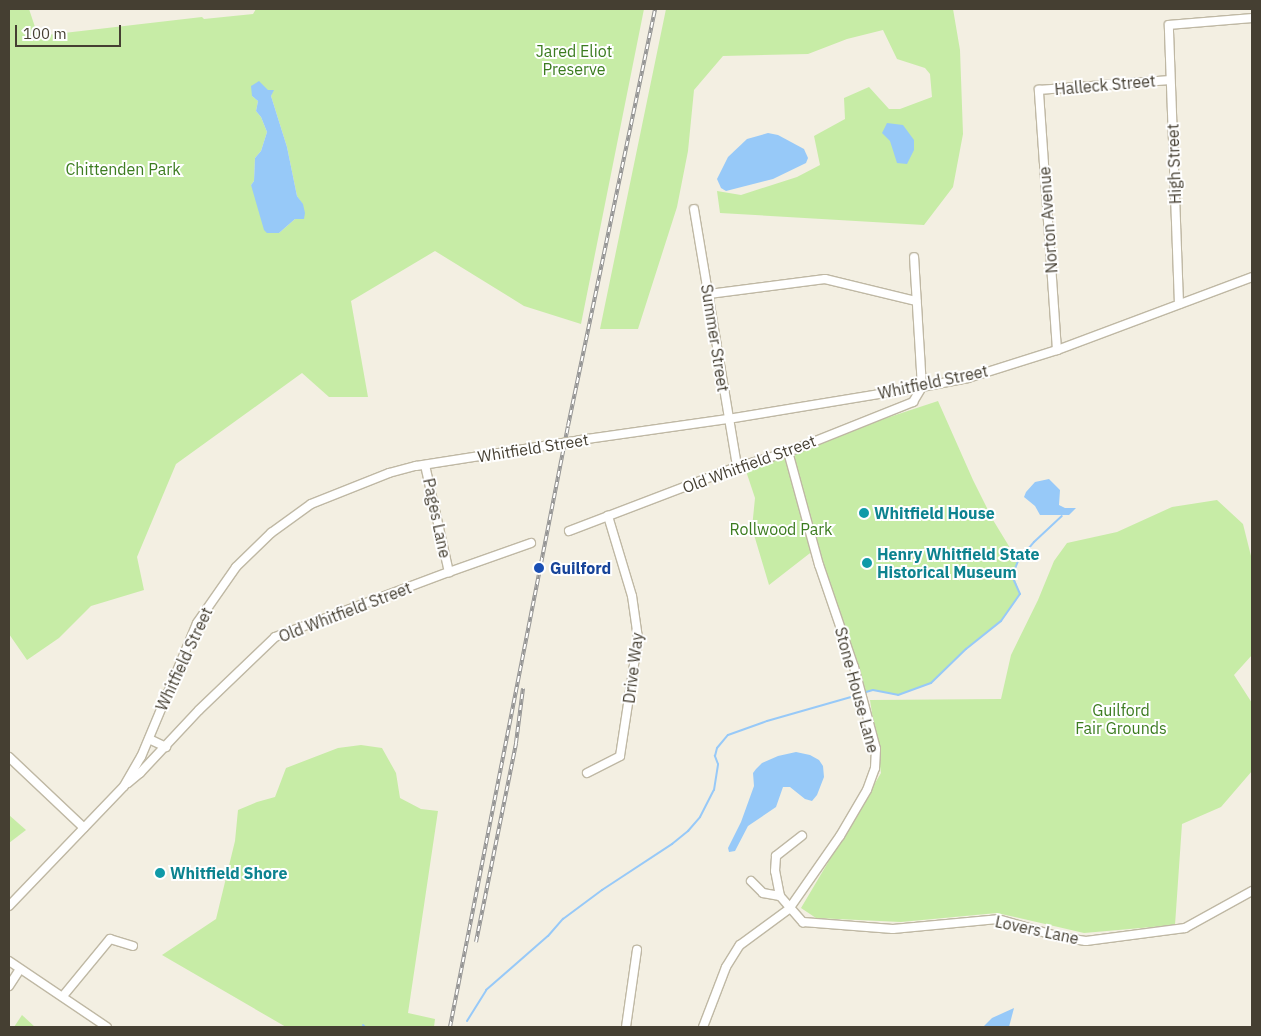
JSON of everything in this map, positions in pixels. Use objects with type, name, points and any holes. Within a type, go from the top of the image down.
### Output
[{"type":"street","name":"High Street","points":[[1179,304],[1169,25],[1252,18]]},
{"type":"street","name":"Halleck Street","points":[[1039,90],[1170,80]]},
{"type":"street","name":"Norton Avenue","points":[[1039,90],[1057,350]]},
{"type":"street","name":"Summer Street","points":[[694,209],[736,468]]},
{"type":"street","points":[[914,257],[922,387]]},
{"type":"street","name":"Whitfield Street","points":[[9,906],[124,786],[141,757],[197,623],[236,567],[253,550],[312,504],[389,473],[425,465],[728,419],[968,378],[1057,350],[1252,278]]},
{"type":"street","points":[[709,294],[825,279],[916,301]]},
{"type":"street","name":"Old Whitfield Street","points":[[569,531],[736,468],[788,452],[906,406],[913,402],[922,387]]},
{"type":"street","name":"Stone House Lane","points":[[703,1027],[726,967],[740,945],[789,909],[840,836],[867,790],[876,768],[876,749],[854,667],[819,563],[788,452]]},
{"type":"street","name":"Pages Lane","points":[[425,465],[449,572]]},
{"type":"street","name":"Drive Way","points":[[587,774],[620,756],[638,638],[632,596],[608,516]]},
{"type":"street","name":"Old Whitfield Street","points":[[124,786],[140,773],[198,710],[275,637],[532,543]]},
{"type":"street","points":[[149,739],[166,746]]},
{"type":"street","points":[[9,757],[84,828]]},
{"type":"street","points":[[789,909],[780,896],[775,871],[776,856],[802,836]]},
{"type":"street","points":[[751,881],[763,893],[780,896]]},
{"type":"street","name":"Lovers Lane","points":[[789,909],[803,922],[893,929],[998,919],[1060,937],[1086,941],[1184,928],[1252,891]]},
{"type":"street","points":[[63,996],[110,938],[132,946]]},
{"type":"street","points":[[626,1027],[637,950]]},
{"type":"street","points":[[9,961],[107,1027]]},
{"type":"street","points":[[9,986],[20,969]]},
{"type":"green space","points":[[9,9],[29,9],[38,36],[202,17],[204,19],[253,14],[256,9],[644,9],[581,324],[524,306],[435,251],[351,301],[368,397],[329,397],[302,373],[176,464],[137,557],[144,590],[91,606],[59,638],[27,660],[9,634]],"holes":[[[252,90],[273,90],[271,96],[287,147],[297,196],[303,205],[300,219],[295,219],[279,233],[251,185],[254,181],[255,158],[261,151],[267,132],[261,117],[256,111],[258,101],[252,96]]]},
{"type":"green space","points":[[666,9],[953,9],[960,50],[963,134],[953,187],[924,225],[720,213],[717,191],[741,195],[797,177],[820,165],[814,136],[845,119],[844,98],[869,87],[889,109],[900,109],[932,97],[930,74],[925,68],[897,59],[883,30],[847,39],[808,54],[723,56],[694,90],[688,151],[677,207],[638,329],[600,329]]},
{"type":"green space","name":"Rollwood Park","points":[[938,401],[993,520],[1018,561],[1013,574],[1020,594],[1001,621],[966,649],[931,683],[898,695],[873,690],[861,694],[814,550],[769,585],[752,528],[755,498],[744,465]]},
{"type":"green space","name":"Guilford Fair Grounds","points":[[1217,500],[1243,524],[1252,560],[1252,655],[1234,675],[1252,703],[1252,771],[1221,807],[1182,824],[1175,925],[1084,933],[997,913],[901,922],[816,918],[801,908],[881,773],[870,700],[1001,699],[1011,655],[1038,600],[1054,561],[1067,543],[1117,532],[1172,507]]},
{"type":"green space","points":[[361,745],[382,748],[396,773],[400,798],[421,809],[438,811],[408,1013],[435,1019],[434,1027],[286,1027],[162,955],[216,919],[235,841],[238,810],[275,797],[286,768],[338,748]]},
{"type":"green space","points":[[9,815],[26,830],[9,843]]},
{"type":"green space","points":[[22,1015],[35,1027],[14,1027]]},
{"type":"water","points":[[259,81],[268,90],[274,90],[271,96],[287,147],[297,196],[303,204],[305,213],[304,219],[295,219],[279,233],[267,233],[264,230],[251,185],[254,181],[255,158],[261,151],[267,132],[261,117],[256,111],[258,101],[252,96],[251,86]]},
{"type":"water","points":[[887,123],[903,125],[914,140],[914,150],[907,164],[897,163],[890,141],[882,133]]},
{"type":"water","points":[[768,133],[778,135],[804,149],[808,158],[806,163],[773,179],[726,191],[721,188],[717,179],[728,157],[747,139]]},
{"type":"water","points":[[1049,479],[1060,490],[1059,505],[1065,508],[1076,508],[1069,515],[1040,515],[1035,506],[1024,497],[1035,482]]},
{"type":"water","points":[[796,752],[810,755],[819,760],[823,766],[824,777],[817,795],[812,801],[805,799],[790,787],[783,787],[776,807],[748,826],[735,851],[729,852],[728,848],[741,822],[754,786],[753,773],[762,763],[778,756]]},
{"type":"water","points":[[1014,1008],[1009,1027],[983,1027],[992,1018]]},
{"type":"waterway","points":[[866,692],[873,690],[898,695],[931,683],[966,649],[1001,621],[1020,594],[1012,576],[1018,561],[1034,542],[1062,516]]},
{"type":"waterway","points":[[467,1021],[486,990],[548,936],[563,919],[688,831],[700,817],[714,790],[718,764],[715,756],[717,748],[728,735],[767,721],[855,696]]},
{"type":"railway","points":[[450,1027],[568,426],[655,9]]},
{"type":"railway","points":[[476,942],[516,743],[523,688]]},
{"type":"place","name":"Whitfield House","points":[[864,513]]},
{"type":"place","name":"Henry Whitfield State Historical Museum","points":[[867,563]]},
{"type":"place","name":"Guilford","points":[[539,568]]},
{"type":"place","name":"Whitfield Shore","points":[[160,873]]},
{"type":"park label","name":"Jared Eliot Preserve","points":[[574,60]]},
{"type":"park label","name":"Chittenden Park","points":[[123,169]]}]
